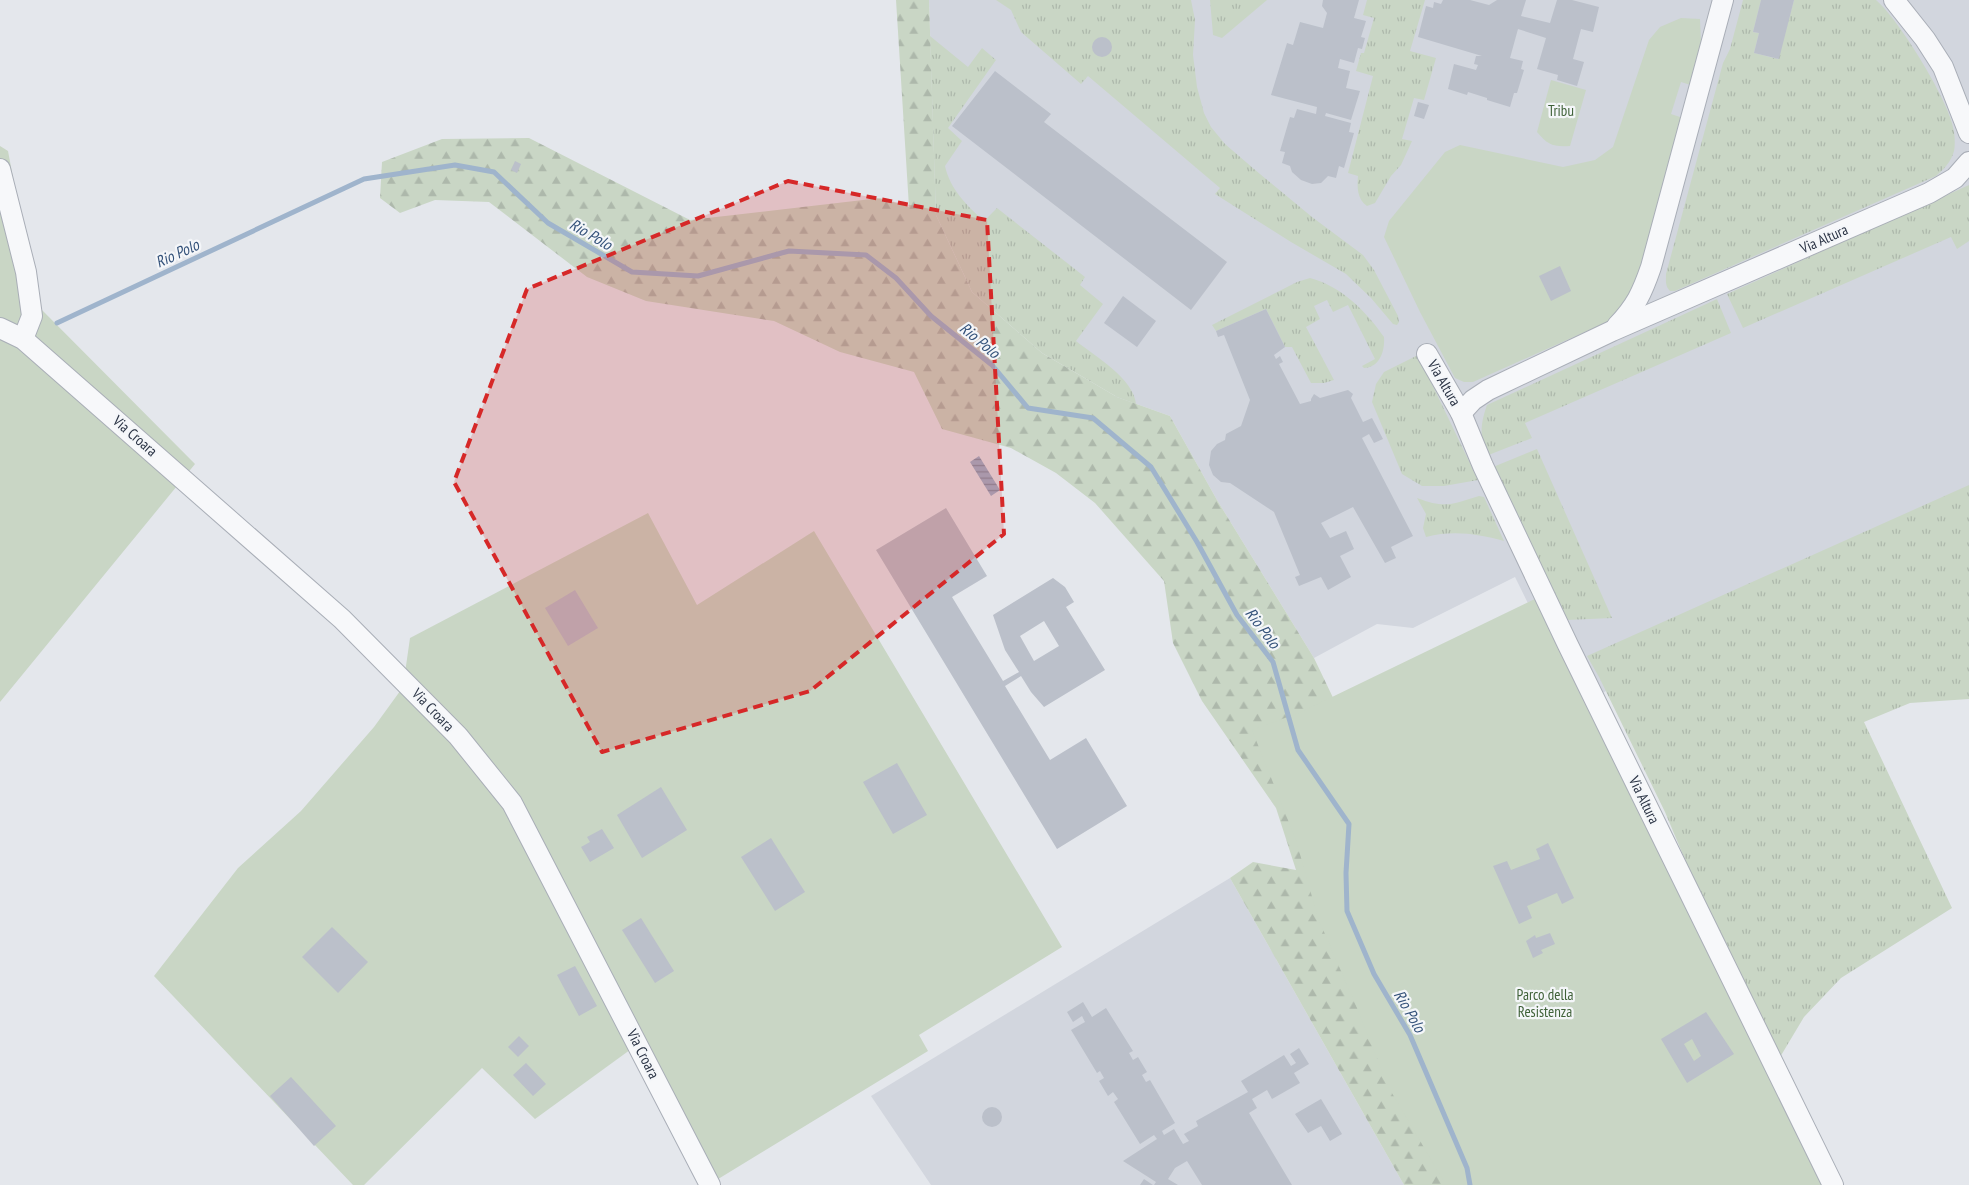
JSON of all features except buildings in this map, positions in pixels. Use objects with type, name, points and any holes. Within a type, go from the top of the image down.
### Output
[{"type":"street","name":"Via Altura","points":[[1612,331],[1631,312],[1642,293],[1651,267],[1723,0]]},
{"type":"street","points":[[1894,0],[1914,24],[1943,67],[1969,133]]},
{"type":"street","name":"Via Altura","points":[[1460,413],[1473,400],[1488,390],[1612,331],[1929,193],[1955,178],[1969,162]]},
{"type":"street","points":[[0,169],[26,272],[32,316],[23,339]]},
{"type":"street","name":"Via Altura","points":[[1651,267],[1653,287],[1659,299],[1672,305]]},
{"type":"street","name":"Via Croara","points":[[0,328],[23,339],[342,619],[458,736],[512,803],[710,1185]]},
{"type":"street","name":"Via Altura","points":[[1426,354],[1460,413],[1489,479],[1568,645],[1834,1185]]},
{"type":"highlighted area","points":[[788,181],[987,220],[1004,534],[810,691],[602,752],[454,482],[527,289]]},
{"type":"shaded area","points":[[929,0],[1969,0],[1969,525],[1578,704],[1515,577],[1413,628],[1377,624],[1314,658],[1217,500],[1170,416],[1117,397],[936,215]]},
{"type":"shaded area","points":[[1230,878],[1404,1185],[931,1185],[871,1096]]},
{"type":"green space","points":[[896,0],[929,0],[936,215],[972,292],[1042,353],[1117,397],[1170,416],[1217,500],[1314,658],[1360,754],[1509,1185],[1404,1185],[1230,878],[1253,862],[1296,870],[1276,808],[1202,701],[1173,643],[1164,581],[1095,503],[1056,473],[1011,448],[942,429],[914,372],[840,352],[774,321],[646,301],[587,277],[489,202],[435,200],[400,213],[380,198],[382,162],[442,139],[529,138],[690,220],[880,198],[909,207]]},
{"type":"green space","points":[[996,0],[1191,0],[1195,20],[1193,55],[1197,87],[1204,113],[1211,127],[1225,144],[1254,169],[1312,217],[1363,255],[1374,270],[1398,316],[1399,322],[1397,325],[1393,324],[1371,298],[1346,274],[1215,194],[1220,188],[1088,76],[1081,84],[1021,32],[1011,10]]},
{"type":"green space","points":[[1210,0],[1267,0],[1222,38],[1213,35]]},
{"type":"green space","points":[[1367,0],[1425,0],[1410,51],[1436,58],[1424,100],[1414,98],[1402,139],[1412,141],[1401,165],[1391,176],[1375,203],[1367,206],[1359,196],[1358,176],[1348,173],[1373,76],[1356,71],[1361,53],[1364,53],[1374,18],[1363,15]]},
{"type":"green space","points":[[1743,0],[1761,0],[1753,32],[1759,33],[1754,53],[1778,59],[1794,0],[1876,0],[1897,24],[1934,83],[1951,119],[1955,144],[1954,151],[1947,165],[1936,176],[1675,291],[1670,291],[1666,281],[1666,274],[1723,63],[1730,49]]},
{"type":"green space","points":[[1681,18],[1700,19],[1702,66],[1697,87],[1681,82],[1671,114],[1686,119],[1631,297],[1607,322],[1473,382],[1464,382],[1455,378],[1420,312],[1384,237],[1389,221],[1445,152],[1460,145],[1563,167],[1595,160],[1613,147],[1649,40],[1660,27]]},
{"type":"green space","points":[[930,36],[968,67],[982,48],[996,60],[948,128],[962,141],[945,166],[955,190],[984,221],[997,208],[1085,277],[1080,285],[1103,304],[1076,341],[1121,377],[1134,395],[1136,404],[1117,397],[1042,353],[972,292],[936,215]]},
{"type":"green space","name":"Tribu","points":[[1551,80],[1586,90],[1570,146],[1551,144],[1544,140],[1537,132]]},
{"type":"green space","points":[[0,146],[8,151],[37,305],[195,464],[0,702]]},
{"type":"green space","points":[[1969,185],[1969,241],[1957,249],[1951,237],[1743,328],[1727,294]]},
{"type":"green space","points":[[1310,278],[1342,293],[1361,309],[1377,327],[1384,337],[1384,342],[1382,353],[1374,365],[1364,368],[1362,366],[1375,359],[1348,305],[1333,312],[1327,300],[1314,306],[1320,319],[1306,327],[1334,380],[1324,383],[1311,383],[1292,347],[1285,347],[1266,309],[1216,331],[1212,325],[1297,282]]},
{"type":"green space","points":[[1717,299],[1731,333],[1525,423],[1532,438],[1486,456],[1482,430],[1487,405]]},
{"type":"green space","points":[[1418,355],[1478,480],[1444,486],[1422,486],[1402,474],[1372,402],[1376,384],[1384,372]]},
{"type":"green space","points":[[1537,449],[1612,618],[1567,620],[1493,467]]},
{"type":"green space","points":[[1969,485],[1969,699],[1910,703],[1864,722],[1952,908],[1841,978],[1804,1017],[1773,1069],[1665,812],[1587,656]]},
{"type":"green space","points":[[1479,496],[1484,497],[1504,541],[1484,536],[1456,533],[1426,537],[1423,528],[1426,514],[1417,498],[1435,503],[1449,504]]},
{"type":"green space","points":[[648,513],[697,605],[814,531],[1062,947],[919,1035],[928,1051],[710,1184],[634,1047],[535,1119],[482,1068],[364,1185],[353,1185],[154,976],[238,868],[301,811],[374,727],[403,687],[410,638]]},
{"type":"green space","name":"Parco della Resistenza","points":[[1541,596],[1832,1185],[1446,1185],[1389,1088],[1318,918],[1296,840],[1252,730],[1301,712]]},
{"type":"water","points":[[979,456],[1000,490],[991,496],[970,462]]},
{"type":"waterway","name":"Rio Polo","points":[[57,323],[364,179],[455,165],[494,172],[548,223],[632,272],[698,276],[789,251],[866,255],[896,278],[931,316],[992,365],[1028,408],[1093,418],[1151,467],[1197,542],[1237,615],[1273,662],[1298,750],[1349,824],[1346,873],[1347,911],[1374,974],[1410,1035],[1467,1168],[1470,1185]]}]
